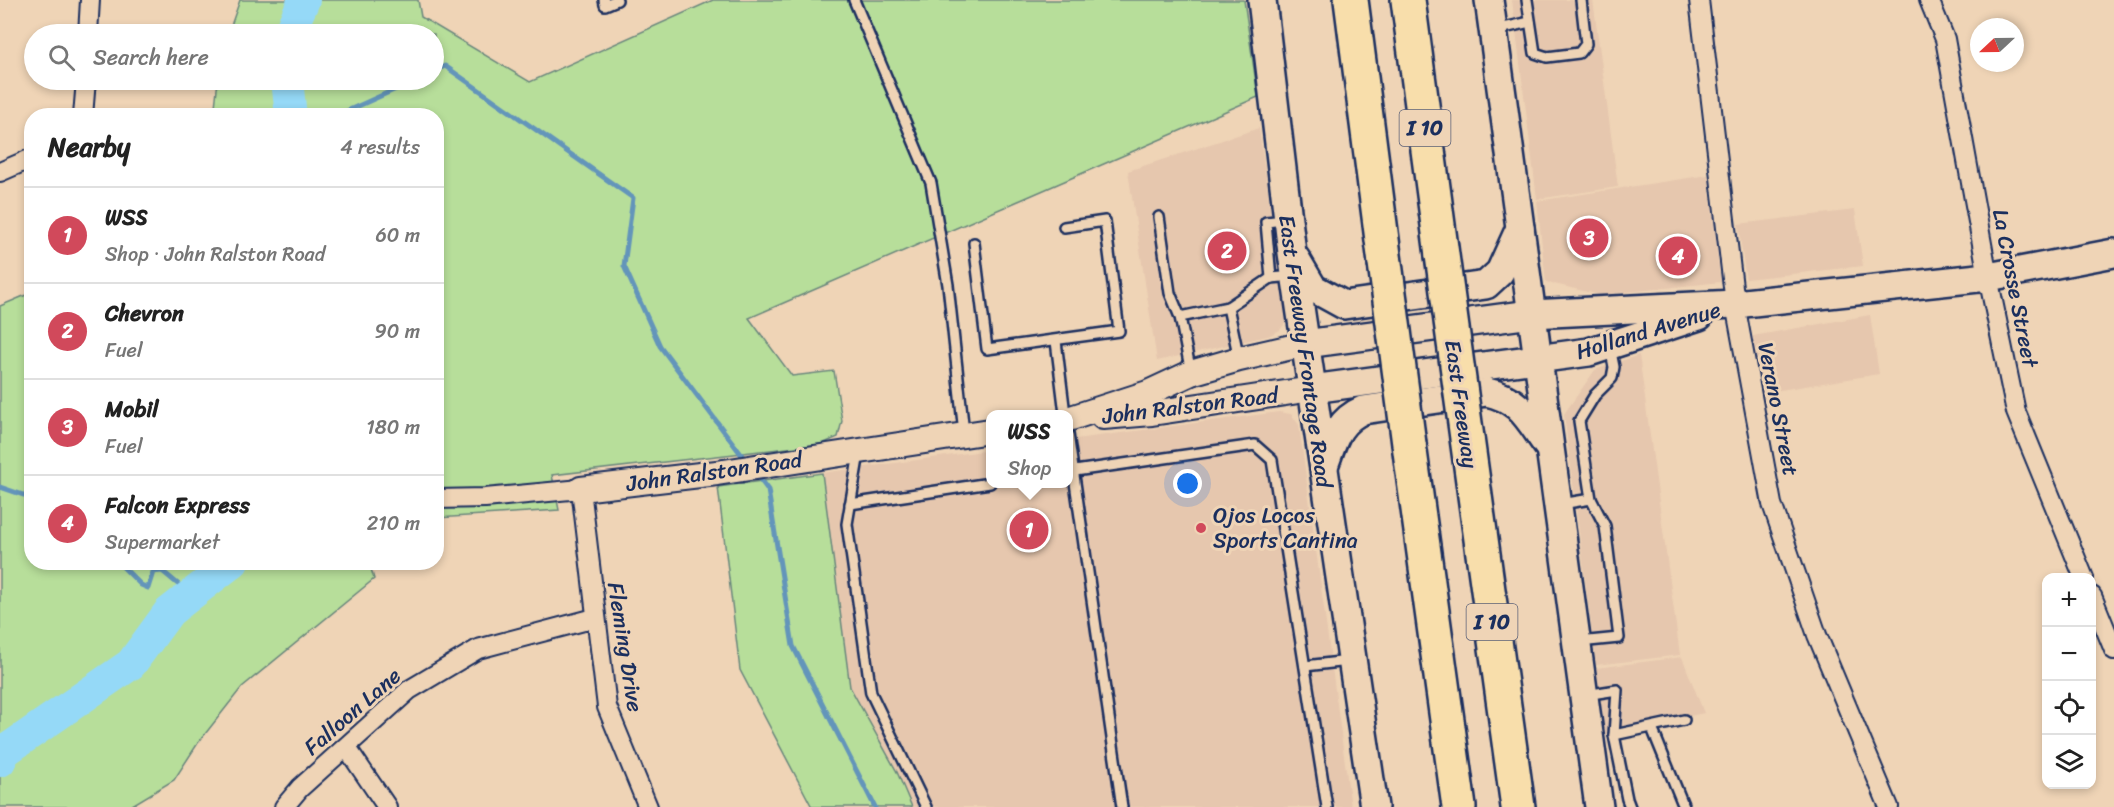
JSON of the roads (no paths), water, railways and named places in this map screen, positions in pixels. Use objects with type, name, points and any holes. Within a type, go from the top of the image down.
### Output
[{"type":"highway","name":"East Freeway","points":[[1408,0],[1518,807]]},
{"type":"highway","name":"I 10","points":[[1351,3],[1459,807]]},
{"type":"main road","name":"East Freeway Frontage Road","points":[[1262,0],[1288,220],[1291,270],[1312,389],[1374,807]]},
{"type":"main road","points":[[1490,0],[1599,807]]},
{"type":"main road","points":[[1291,270],[1313,288],[1344,305],[1486,285],[1500,272],[1520,228]]},
{"type":"main road","name":"Holland Avenue","points":[[1532,314],[1735,304],[1988,277],[2114,253]]},
{"type":"main road","name":"Holland Avenue","points":[[1312,389],[1589,352],[1735,304]]},
{"type":"main road","name":"John Ralston Road","points":[[1305,344],[1532,314]]},
{"type":"main road","points":[[1323,468],[1337,432],[1345,420],[1354,413],[1487,392],[1503,395],[1518,406],[1549,448]]},
{"type":"street","points":[[89,24],[90,0]]},
{"type":"street","name":"Verano Street","points":[[1699,0],[1735,304],[1772,504],[1817,635],[1889,807]]},
{"type":"street","name":"La Crosse Street","points":[[1929,0],[1945,39],[1988,277],[2016,412],[2082,573]]},
{"type":"street","points":[[84,108],[85,90]]},
{"type":"street","points":[[0,172],[24,162]]},
{"type":"street","name":"John Ralston Road","points":[[1073,417],[1148,393],[1191,373],[1305,344]]},
{"type":"street","name":"John Ralston Road","points":[[1073,419],[1152,413],[1312,389]]},
{"type":"street","name":"John Ralston Road","points":[[444,499],[485,498],[581,489],[717,473],[986,431]]},
{"type":"street","name":"Fleming Drive","points":[[581,489],[607,707],[648,807]]},
{"type":"street","points":[[2096,608],[2114,650]]},
{"type":"street","name":"Falloon Lane","points":[[284,807],[300,788],[409,690],[478,649],[595,618]]},
{"type":"street","points":[[346,748],[387,807]]},
{"type":"lane","points":[[604,0],[605,5],[617,0]]},
{"type":"lane","points":[[854,0],[931,183],[948,285],[965,434]]},
{"type":"lane","points":[[1527,0],[1535,53],[1546,57],[1579,53],[1586,44],[1581,0]]},
{"type":"lane","points":[[1493,30],[1530,22]]},
{"type":"lane","points":[[1159,217],[1170,293],[1180,317],[1191,373]]},
{"type":"lane","points":[[974,243],[987,349],[1119,331],[1105,221],[1064,227]]},
{"type":"lane","points":[[1180,317],[1228,307],[1291,270]]},
{"type":"lane","points":[[1228,307],[1239,359]]},
{"type":"lane","points":[[1056,341],[1065,410]]},
{"type":"lane","points":[[1576,642],[1619,638],[1605,526],[1591,499],[1579,421],[1595,394],[1612,378],[1614,367],[1610,345]]},
{"type":"lane","points":[[1073,471],[1255,445],[1272,460],[1327,807]]},
{"type":"lane","points":[[859,450],[847,524],[871,693],[926,807]]},
{"type":"lane","points":[[850,504],[986,484]]},
{"type":"lane","points":[[1073,484],[1122,807]]},
{"type":"lane","points":[[1558,504],[1591,499]]},
{"type":"lane","points":[[1305,666],[1352,660]]},
{"type":"lane","points":[[1583,696],[1617,690],[1614,735],[1630,807]]},
{"type":"lane","points":[[1614,735],[1684,720]]},
{"type":"lane","points":[[1652,728],[1684,807]]},
{"type":"waterway","points":[[293,24],[304,0]]},
{"type":"waterway","points":[[444,66],[633,198],[624,266],[660,346],[747,462]]},
{"type":"waterway","points":[[288,90],[290,108]]},
{"type":"waterway","points":[[354,108],[394,90]]},
{"type":"waterway","points":[[756,474],[768,490],[793,646],[875,807]]},
{"type":"waterway","points":[[0,487],[24,495]]},
{"type":"waterway","points":[[126,570],[141,585],[148,588],[153,572],[162,571],[193,594]]},
{"type":"waterway","points":[[0,761],[5,751],[131,664],[169,612],[223,570]]},
{"type":"place","name":"Mobil","points":[[1589,238]]},
{"type":"place","name":"Chevron","points":[[1227,251]]},
{"type":"place","name":"Falcon Express","points":[[1678,256]]},
{"type":"place","name":"Ojos Locos Sports Cantina","points":[[1201,528]]},
{"type":"place","name":"WSS","points":[[1029,530]]}]
